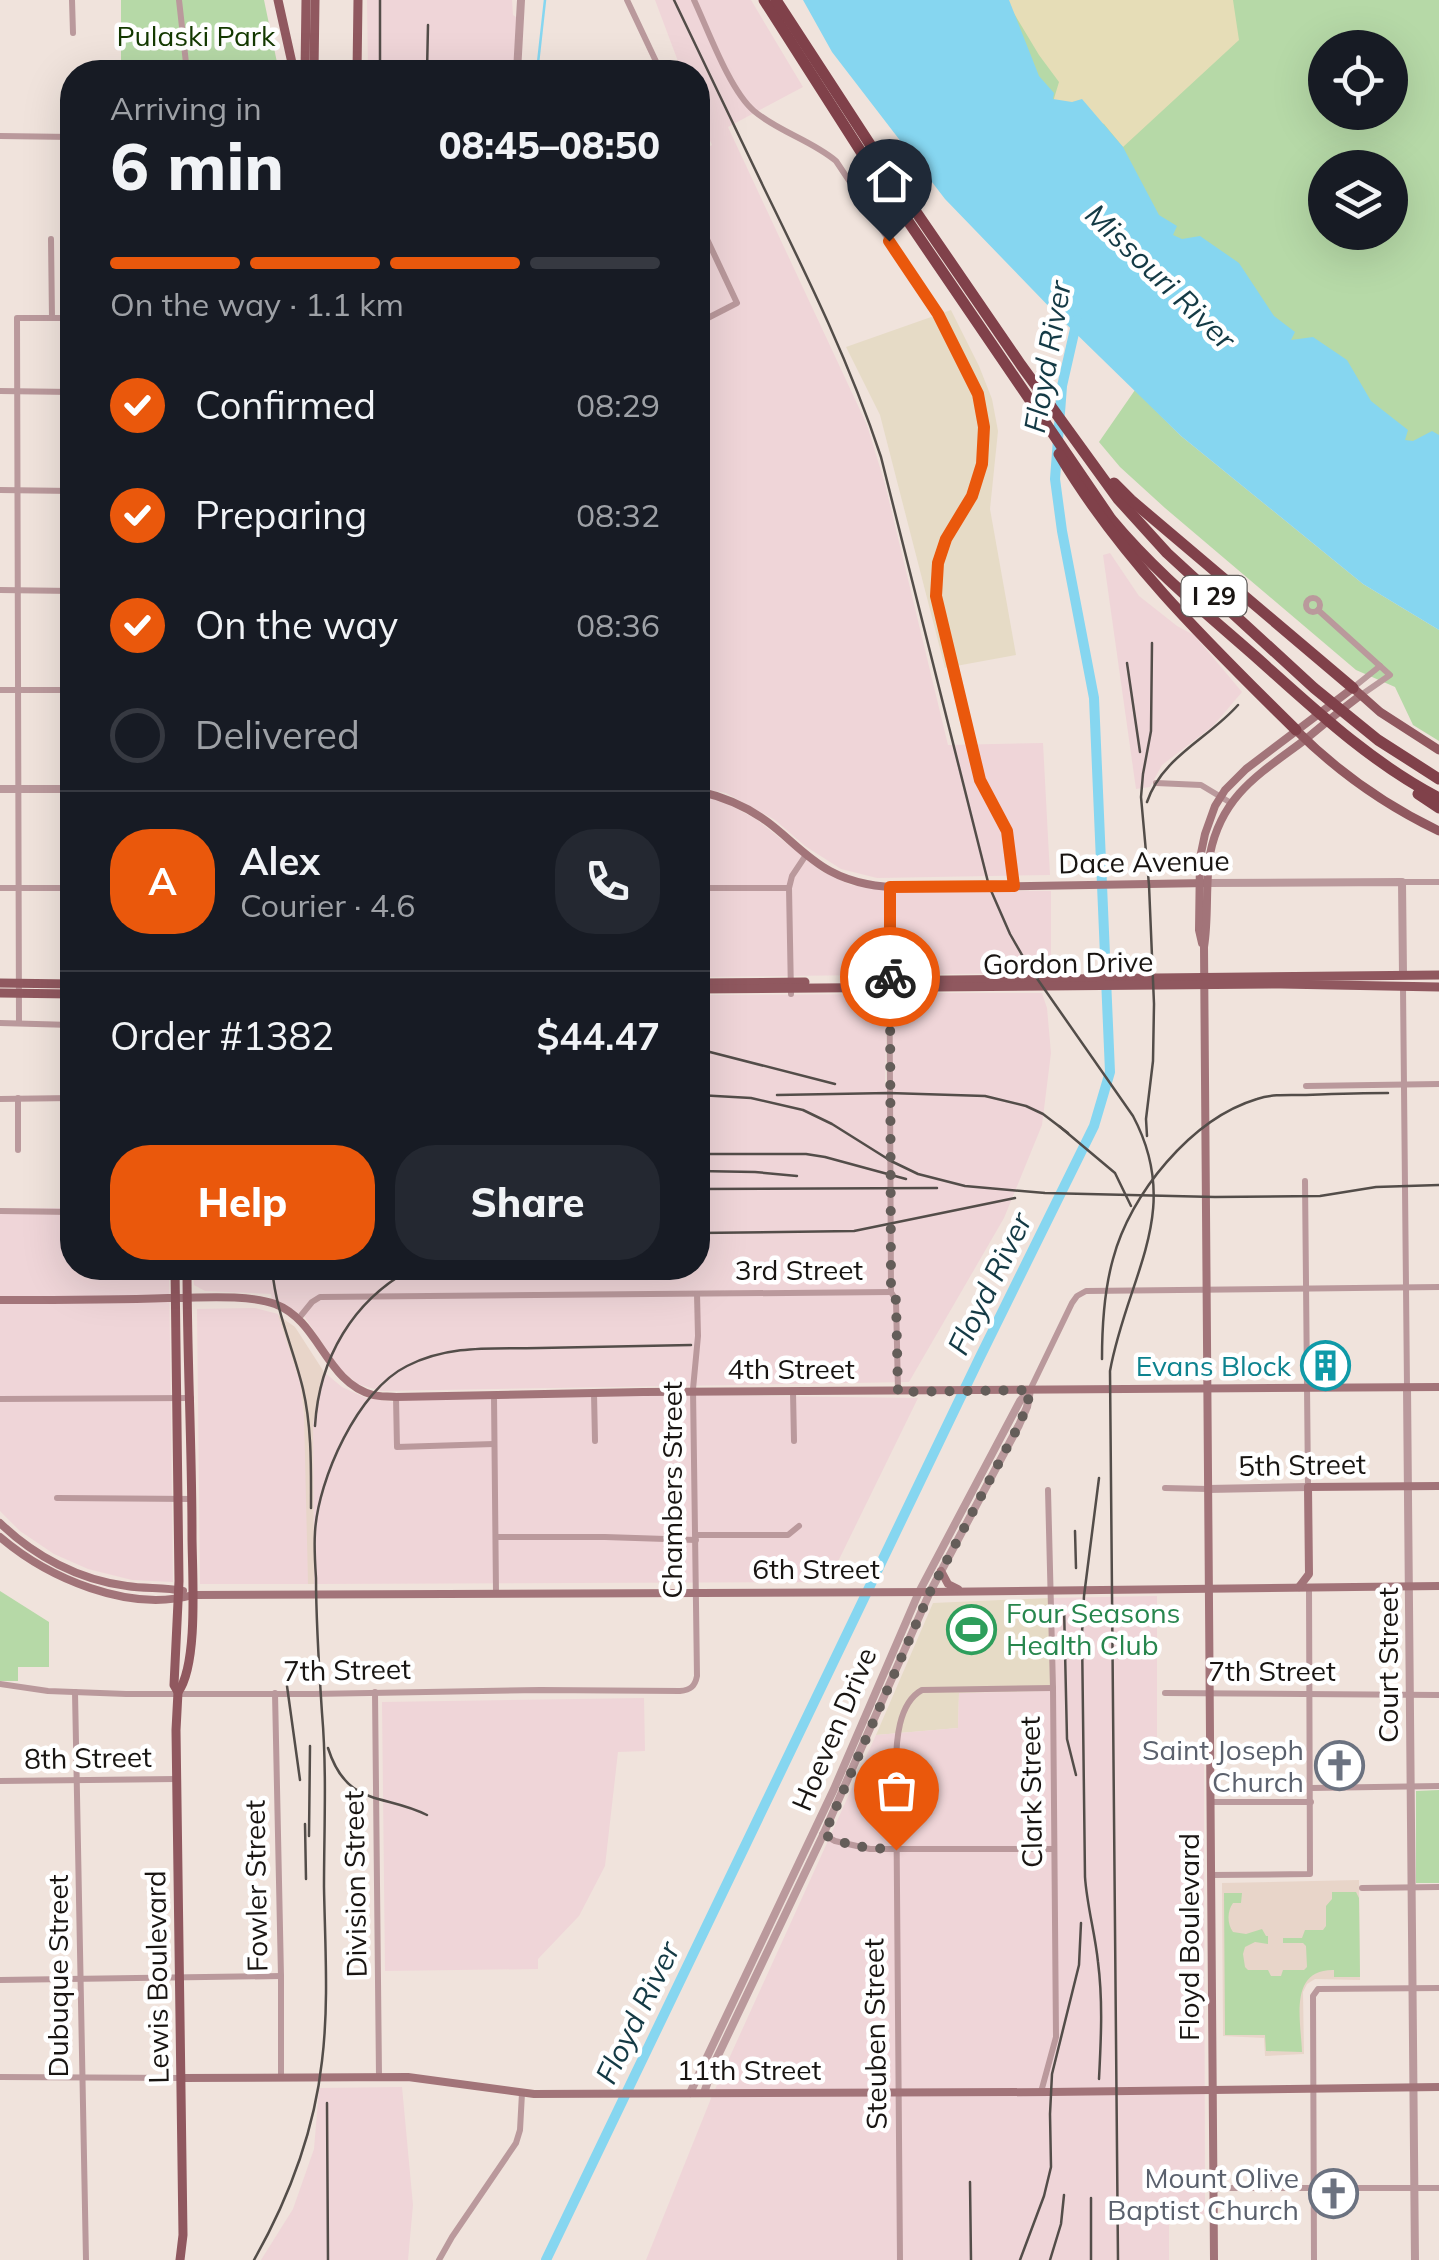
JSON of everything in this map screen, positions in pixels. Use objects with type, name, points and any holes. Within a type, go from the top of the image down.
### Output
[{"type":"highway","points":[[764,0],[844,127],[1047,424],[1054,446],[1084,496],[1159,590],[1301,735]]},
{"type":"highway","name":"I 29","points":[[776,0],[1022,365],[1066,427],[1167,553],[1314,688],[1403,758],[1439,779]]},
{"type":"highway","points":[[1120,495],[1357,692]]},
{"type":"highway","name":"I 29","points":[[1109,524],[1344,736],[1439,798]]},
{"type":"highway","points":[[1389,768],[1403,784],[1439,808]]},
{"type":"main road","points":[[278,0],[291,60]]},
{"type":"main road","points":[[305,60],[306,0]]},
{"type":"main road","points":[[314,60],[315,0]]},
{"type":"main road","points":[[357,60],[358,0]]},
{"type":"main road","points":[[1203,883],[1220,820],[1231,803],[1301,735],[1357,692],[1439,750]]},
{"type":"main road","points":[[1203,883],[1200,858],[1205,834],[1221,797],[1246,769],[1301,735]]},
{"type":"main road","points":[[1301,735],[1383,800],[1439,831]]},
{"type":"main road","name":"Dace Avenue","points":[[710,795],[761,817],[831,872],[868,886],[1203,883]]},
{"type":"main road","name":"Floyd Boulevard","points":[[1203,883],[1207,928],[1204,947],[1214,2260]]},
{"type":"main road","name":"Gordon Drive","points":[[710,986],[1281,980],[1439,974]]},
{"type":"main road","name":"Gordon Drive","points":[[1281,980],[1439,988]]},
{"type":"main road","points":[[0,983],[60,993]]},
{"type":"main road","points":[[0,993],[60,985]]},
{"type":"main road","name":"Lewis Boulevard","points":[[175,1280],[179,1595],[174,1685],[178,1692],[181,1977],[180,2260]]},
{"type":"main road","name":"Lewis Boulevard","points":[[178,1692],[184,1684],[190,1651],[193,1596],[187,1280]]},
{"type":"main road","points":[[0,1300],[268,1301],[298,1318]]},
{"type":"main road","name":"4th Street","points":[[298,1318],[339,1373],[372,1395],[1439,1387]]},
{"type":"main road","name":"5th Street","points":[[1308,1487],[1439,1486]]},
{"type":"main road","points":[[1304,1587],[1309,1574],[1308,1487]]},
{"type":"main road","points":[[0,1523],[39,1554],[80,1574],[121,1586],[179,1595]]},
{"type":"main road","points":[[0,1537],[28,1559],[76,1583],[127,1597],[179,1595]]},
{"type":"main road","points":[[941,1570],[948,1584],[962,1591]]},
{"type":"main road","points":[[1309,1574],[1321,1587]]},
{"type":"main road","name":"6th Street","points":[[179,1595],[1439,1586]]},
{"type":"main road","name":"11th Street","points":[[182,2078],[379,2076],[522,2093],[1439,2087]]},
{"type":"street","points":[[72,0],[72,33]]},
{"type":"street","points":[[180,0],[186,60]]},
{"type":"street","points":[[517,60],[521,0]]},
{"type":"street","points":[[627,0],[655,60]]},
{"type":"street","points":[[694,0],[748,106],[836,161],[938,314],[978,394],[984,427],[982,464],[972,496],[946,539],[938,563],[936,596],[980,780],[1007,831],[1014,886]]},
{"type":"street","points":[[0,136],[60,137]]},
{"type":"street","points":[[51,238],[52,318]]},
{"type":"street","points":[[710,245],[738,303],[710,317]]},
{"type":"street","points":[[18,1024],[17,318],[60,318]]},
{"type":"street","points":[[0,391],[60,392]]},
{"type":"street","points":[[0,490],[60,490]]},
{"type":"street","points":[[0,590],[60,590]]},
{"type":"street","points":[[1318,610],[1390,675],[1357,692]]},
{"type":"street","points":[[1357,692],[1380,666]]},
{"type":"street","points":[[0,690],[60,690]]},
{"type":"street","points":[[1156,784],[1202,785],[1231,803]]},
{"type":"street","points":[[0,789],[60,789]]},
{"type":"street","points":[[792,994],[789,888],[806,855]]},
{"type":"street","points":[[1402,882],[1403,975]]},
{"type":"street","name":"Dace Avenue","points":[[1203,883],[1439,882]]},
{"type":"street","points":[[890,887],[891,1292],[896,1300],[898,1392]]},
{"type":"street","points":[[0,888],[60,888]]},
{"type":"street","points":[[710,888],[789,888]]},
{"type":"street","name":"Court Street","points":[[1404,987],[1414,2260]]},
{"type":"street","points":[[0,1023],[60,1025]]},
{"type":"street","points":[[1306,1086],[1439,1084]]},
{"type":"street","points":[[0,1098],[60,1098]]},
{"type":"street","points":[[18,1098],[18,1150]]},
{"type":"street","points":[[1305,1181],[1308,1487]]},
{"type":"street","points":[[0,1211],[60,1212]]},
{"type":"street","points":[[1306,1288],[1439,1287]]},
{"type":"street","name":"Hoeven Drive","points":[[925,1592],[941,1570],[1019,1425],[1030,1390],[1078,1296],[1090,1290],[1306,1288]]},
{"type":"street","name":"3rd Street","points":[[298,1318],[320,1297],[891,1292]]},
{"type":"street","name":"Chambers Street","points":[[694,1686],[697,1676],[693,1392],[697,1294]]},
{"type":"street","name":"Hoeven Drive","points":[[704,2092],[925,1592],[1020,1401],[1030,1390]]},
{"type":"street","points":[[793,1392],[794,1441]]},
{"type":"street","points":[[594,1393],[594,1441]]},
{"type":"street","points":[[396,1396],[398,1447],[494,1444]]},
{"type":"street","points":[[494,1396],[496,1593]]},
{"type":"street","points":[[0,1399],[191,1398]]},
{"type":"street","name":"5th Street","points":[[1165,1488],[1308,1487]]},
{"type":"street","name":"Clark Street","points":[[1041,2092],[1056,2038],[1048,1490]]},
{"type":"street","points":[[56,1498],[192,1499]]},
{"type":"street","points":[[496,1536],[696,1538],[788,1534],[799,1526]]},
{"type":"street","points":[[1211,1875],[1310,1874],[1312,1788],[1304,1587]]},
{"type":"street","name":"7th Street","points":[[0,1684],[75,1692],[275,1693],[680,1692],[694,1686]]},
{"type":"street","name":"Steuben Street","points":[[900,2260],[896,1850],[897,1741],[903,1716],[916,1692],[929,1689],[1053,1688]]},
{"type":"street","name":"Dubuque Street","points":[[75,1692],[86,2260]]},
{"type":"street","name":"Division Street","points":[[375,1692],[379,2076]]},
{"type":"street","name":"7th Street","points":[[1165,1692],[1439,1695]]},
{"type":"street","name":"Fowler Street","points":[[275,1693],[280,2077]]},
{"type":"street","name":"8th Street","points":[[0,1781],[177,1779]]},
{"type":"street","points":[[1312,1788],[1439,1786]]},
{"type":"street","points":[[1210,1802],[1312,1802]]},
{"type":"street","points":[[819,1832],[853,1846],[896,1850],[1054,1848]]},
{"type":"street","name":"Hoeven Drive","points":[[690,2093],[819,1832]]},
{"type":"street","points":[[1362,1888],[1439,1887]]},
{"type":"street","points":[[0,1980],[281,1976]]},
{"type":"street","points":[[1314,2260],[1313,1996],[1318,1989],[1439,1988]]},
{"type":"street","name":"11th Street","points":[[0,2077],[182,2078]]},
{"type":"street","points":[[439,2260],[516,2143],[522,2093]]},
{"type":"street","points":[[1200,2188],[1439,2188]]},
{"type":"shaded area","points":[[367,0],[512,0],[513,15],[519,19],[515,60],[368,60]]},
{"type":"shaded area","points":[[655,0],[751,0],[803,87],[728,127],[867,425],[948,745],[1043,743],[1050,875],[877,878],[841,869],[775,820],[726,793],[710,790],[710,60],[678,60]]},
{"type":"shaded area","points":[[951,310],[992,399],[998,431],[990,509],[1016,655],[945,668],[880,415],[846,347]]},
{"type":"shaded area","points":[[1110,553],[1139,596],[1194,635],[1242,692],[1213,726],[1162,765],[1150,787],[1136,789],[1103,555]]},
{"type":"shaded area","points":[[710,798],[756,819],[821,871],[851,885],[886,890],[1051,891],[1051,973],[710,977]]},
{"type":"shaded area","points":[[894,993],[1042,993],[1051,1053],[1042,1125],[1004,1218],[909,1382],[381,1391],[358,1384],[341,1370],[304,1316],[272,1300],[271,1294],[205,1291],[194,1285],[193,1280],[710,1280],[710,995],[887,994],[885,1085],[892,1085]]},
{"type":"shaded area","points":[[0,1208],[60,1208],[60,1280],[169,1280],[173,1582],[132,1580],[88,1569],[54,1554],[20,1531],[0,1511]]},
{"type":"shaded area","points":[[255,1308],[278,1314],[300,1382],[307,1441],[308,1584],[200,1584],[197,1309]]},
{"type":"shaded area","points":[[278,1315],[295,1327],[324,1372],[313,1423],[314,1584],[308,1584],[300,1382]]},
{"type":"shaded area","points":[[324,1372],[342,1387],[366,1398],[394,1402],[697,1395],[918,1398],[828,1582],[314,1584],[313,1423]]},
{"type":"shaded area","points":[[1157,1596],[1157,1755],[1204,1754],[1205,2214],[1169,2215],[1169,2260],[646,2260],[712,2096],[876,1735],[958,1728],[959,1693],[1050,1691],[1050,1598]]},
{"type":"shaded area","points":[[1050,1598],[1050,1691],[959,1693],[958,1728],[876,1735],[933,1603]]},
{"type":"shaded area","points":[[644,1698],[645,1751],[618,1752],[605,1866],[579,1916],[538,1959],[538,1969],[385,1971],[382,1702]]},
{"type":"shaded area","points":[[1359,1880],[1360,1980],[1315,1979],[1307,1984],[1303,1992],[1304,2054],[1265,2056],[1264,2038],[1223,2036],[1222,1883]]},
{"type":"shaded area","points":[[402,2087],[413,2205],[408,2260],[261,2260],[293,2209],[314,2149],[319,2088]]},
{"type":"green space","name":"Pulaski Park","points":[[121,0],[264,0],[276,60],[121,60]]},
{"type":"green space","points":[[957,0],[1439,0],[1439,468],[1195,278]]},
{"type":"green space","points":[[1135,390],[1181,436],[1363,584],[1439,630],[1439,741],[1413,725],[1395,687],[1356,670],[1120,467],[1099,442]]},
{"type":"green space","points":[[0,1591],[49,1622],[49,1667],[18,1667],[18,1681],[0,1681]]},
{"type":"green space","points":[[1439,1790],[1439,1883],[1416,1883],[1416,1791]]},
{"type":"green space","points":[[1332,1892],[1356,1892],[1359,1898],[1360,1977],[1334,1977],[1334,1970],[1309,1978],[1300,1999],[1302,2052],[1266,2051],[1265,2035],[1225,2035],[1224,1893],[1242,1893],[1241,1903],[1233,1903],[1230,1910],[1233,1932],[1246,1934],[1262,1929],[1268,1936],[1268,1944],[1255,1942],[1245,1947],[1245,1967],[1281,1976],[1283,1970],[1307,1967],[1306,1946],[1283,1943],[1283,1938],[1302,1938],[1305,1930],[1323,1930]]},
{"type":"sand","points":[[1006,0],[1233,0],[1239,40],[1123,147],[1104,124],[1052,105],[1059,82]]},
{"type":"water","name":"Missouri River","points":[[803,0],[1009,0],[1039,76],[1054,93],[1053,99],[1082,99],[1123,147],[1159,215],[1177,226],[1173,235],[1182,239],[1200,236],[1239,263],[1274,316],[1295,332],[1291,340],[1313,337],[1347,360],[1371,401],[1408,430],[1405,440],[1413,441],[1432,431],[1439,435],[1439,630],[1363,584],[1181,436],[1060,318],[945,199],[832,52]]},
{"type":"waterway","points":[[538,60],[545,0]]},
{"type":"waterway","name":"Floyd River","points":[[546,2260],[1094,1126],[1110,1072],[1094,698],[1055,479],[1062,386],[1077,320]]},
{"type":"railway","points":[[380,0],[380,60]]},
{"type":"railway","points":[[674,0],[703,60]]},
{"type":"railway","points":[[427,60],[428,25]]},
{"type":"railway","points":[[710,75],[812,287],[869,422],[989,886],[1029,967],[1133,1116],[1147,1151],[1153,1183],[1153,1214],[1147,1244],[1110,1371],[1118,2260]]},
{"type":"railway","points":[[1147,1136],[1154,1004],[1141,797],[1151,731],[1152,643]]},
{"type":"railway","points":[[1127,663],[1140,752]]},
{"type":"railway","points":[[1147,802],[1174,760],[1238,705]]},
{"type":"railway","points":[[710,1052],[835,1084]]},
{"type":"railway","points":[[1102,1359],[1107,1283],[1121,1234],[1149,1185],[1187,1141],[1233,1109],[1263,1097],[1388,1093]]},
{"type":"railway","points":[[777,1095],[985,1096],[1026,1106],[1068,1133]]},
{"type":"railway","points":[[710,1096],[751,1098],[803,1110],[918,1174],[965,1186],[1045,1193],[1215,1197],[1320,1196],[1376,1187],[1439,1185]]},
{"type":"railway","points":[[1059,1126],[1115,1173],[1131,1206]]},
{"type":"railway","points":[[710,1154],[806,1154],[906,1179]]},
{"type":"railway","points":[[710,1171],[797,1176]]},
{"type":"railway","points":[[710,1189],[937,1188]]},
{"type":"railway","points":[[710,1233],[854,1231],[1015,1198]]},
{"type":"railway","points":[[274,1280],[306,1404],[311,1508]]},
{"type":"railway","points":[[315,1426],[324,1377],[343,1334],[357,1314],[394,1280]]},
{"type":"railway","points":[[254,2260],[298,2164],[313,2114],[322,2061],[326,1996],[325,1779],[315,1538],[324,1487],[344,1438],[357,1415],[389,1378],[407,1366],[439,1354],[489,1348],[691,1345]]},
{"type":"railway","points":[[1099,1478],[1082,1633],[1085,1877],[1100,1977],[1099,2079]]},
{"type":"railway","points":[[1075,1531],[1076,1568]]},
{"type":"railway","points":[[1064,1606],[1067,1739],[1076,1775]]},
{"type":"railway","points":[[287,1686],[300,1780]]},
{"type":"railway","points":[[309,1836],[310,1746]]},
{"type":"railway","points":[[328,1748],[345,1781],[356,1790],[427,1815]]},
{"type":"railway","points":[[305,1824],[306,1879]]},
{"type":"railway","points":[[1020,2260],[1051,2167],[1052,2074],[1079,1965],[1081,1923]]},
{"type":"railway","points":[[327,2103],[328,2260]]},
{"type":"railway","points":[[970,2182],[971,2260]]},
{"type":"railway","points":[[1050,2260],[1061,2224],[1064,2195]]},
{"type":"railway","points":[[1091,2198],[1091,2260]]},
{"type":"way so far","points":[[890,977],[891,1292],[896,1300],[898,1392],[1030,1390],[1019,1425],[930,1592],[824,1835],[853,1846],[896,1850]]},
{"type":"place","name":"Evans Block","points":[[1326,1366]]},
{"type":"place","name":"Four Seasons Health Club","points":[[971,1629]]},
{"type":"place","name":"Saint Joseph Church","points":[[1339,1766]]},
{"type":"place","name":"Mount Olive Baptist Church","points":[[1334,2194]]},
{"type":"route","points":[[889,241],[938,314],[978,394],[984,427],[982,464],[972,496],[946,539],[938,563],[936,596],[980,780],[1007,831],[1014,886],[890,887],[890,977]]}]
